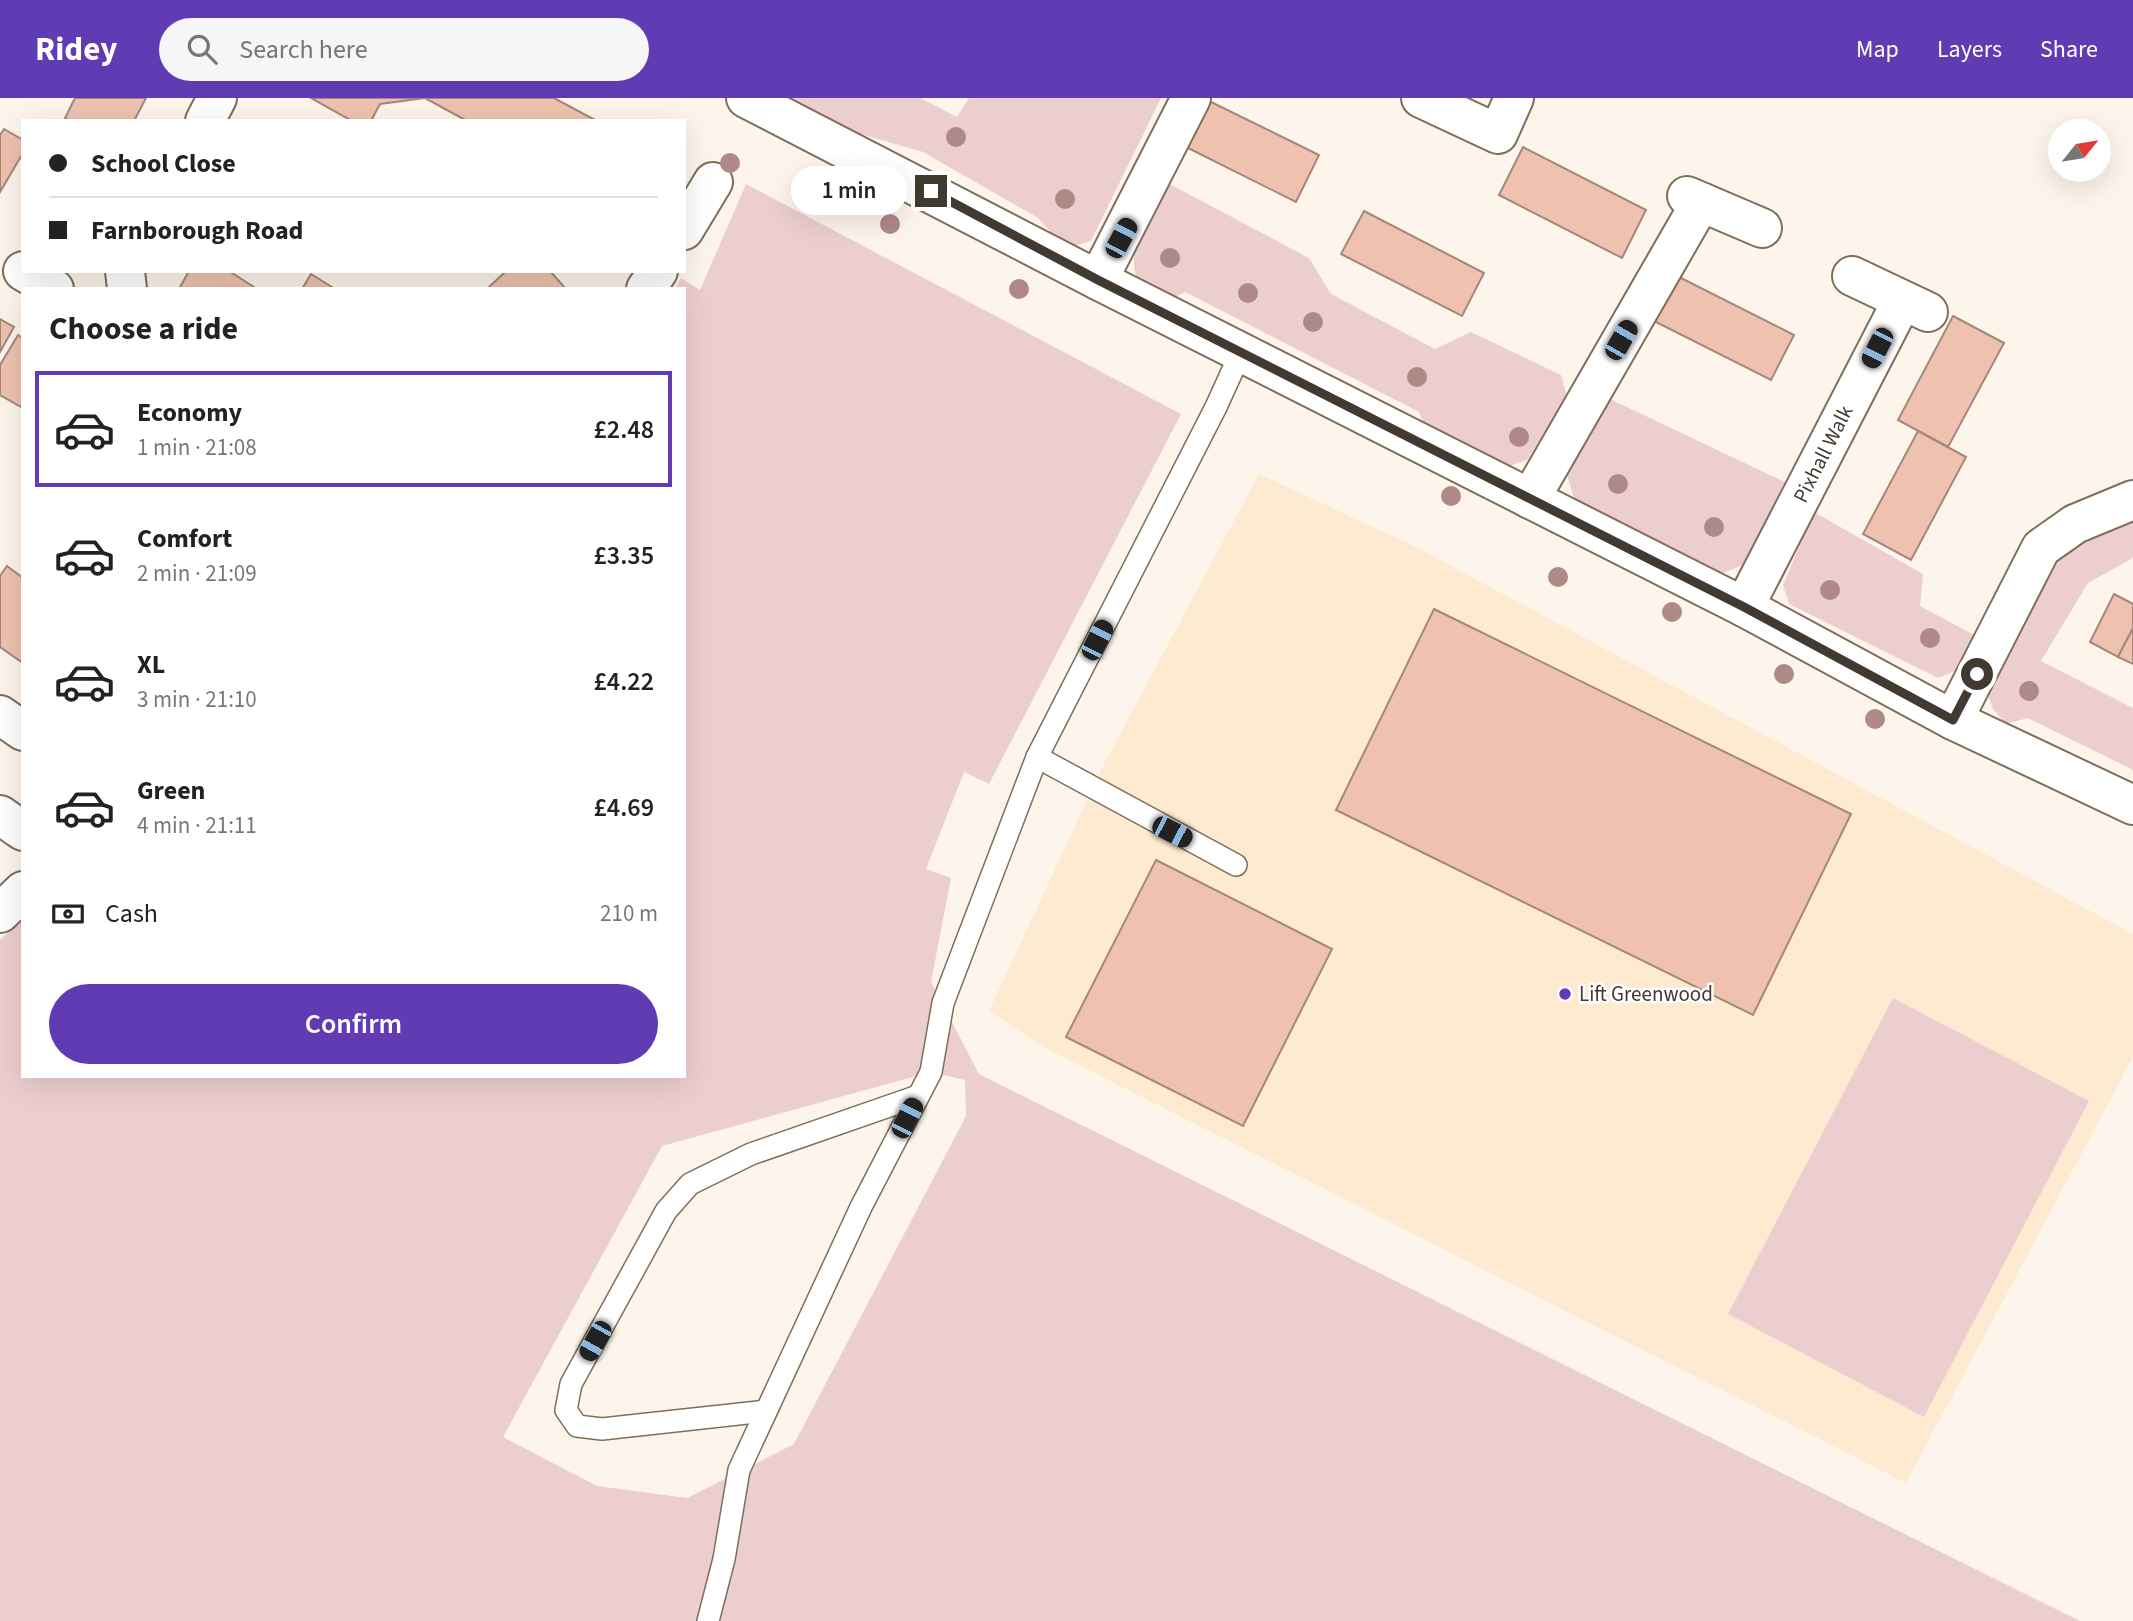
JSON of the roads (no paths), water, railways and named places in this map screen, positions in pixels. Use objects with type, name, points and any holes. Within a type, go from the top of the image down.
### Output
[{"type":"street","points":[[206,119],[217,98]]},
{"type":"street","points":[[746,98],[954,203],[1098,280],[1744,607],[1953,720],[2133,805]]},
{"type":"street","points":[[1098,280],[1191,98]]},
{"type":"street","points":[[1421,98],[1498,134],[1514,98]]},
{"type":"street","points":[[686,227],[713,182]]},
{"type":"street","points":[[1530,499],[1694,199],[1762,228]]},
{"type":"street","points":[[0,258],[21,270]]},
{"type":"street","points":[[26,273],[51,287]]},
{"type":"street","name":"Pixhall Walk","points":[[1744,607],[1915,307],[1853,275]]},
{"type":"street","points":[[1953,720],[2041,548],[2075,524],[2133,499]]},
{"type":"street","points":[[0,715],[21,730]]},
{"type":"street","points":[[0,815],[21,830]]},
{"type":"street","points":[[0,913],[21,893]]},
{"type":"lane","points":[[708,1621],[724,1559],[739,1470],[861,1207],[931,1072],[943,1003],[1037,757],[1216,407],[1241,352]]},
{"type":"lane","points":[[1037,757],[1236,865]]},
{"type":"lane","points":[[766,1411],[602,1429],[577,1426],[566,1410],[572,1384],[666,1210],[690,1184],[751,1154],[918,1096]]},
{"type":"place","name":"Lift Greenwood","points":[[1565,994]]}]
